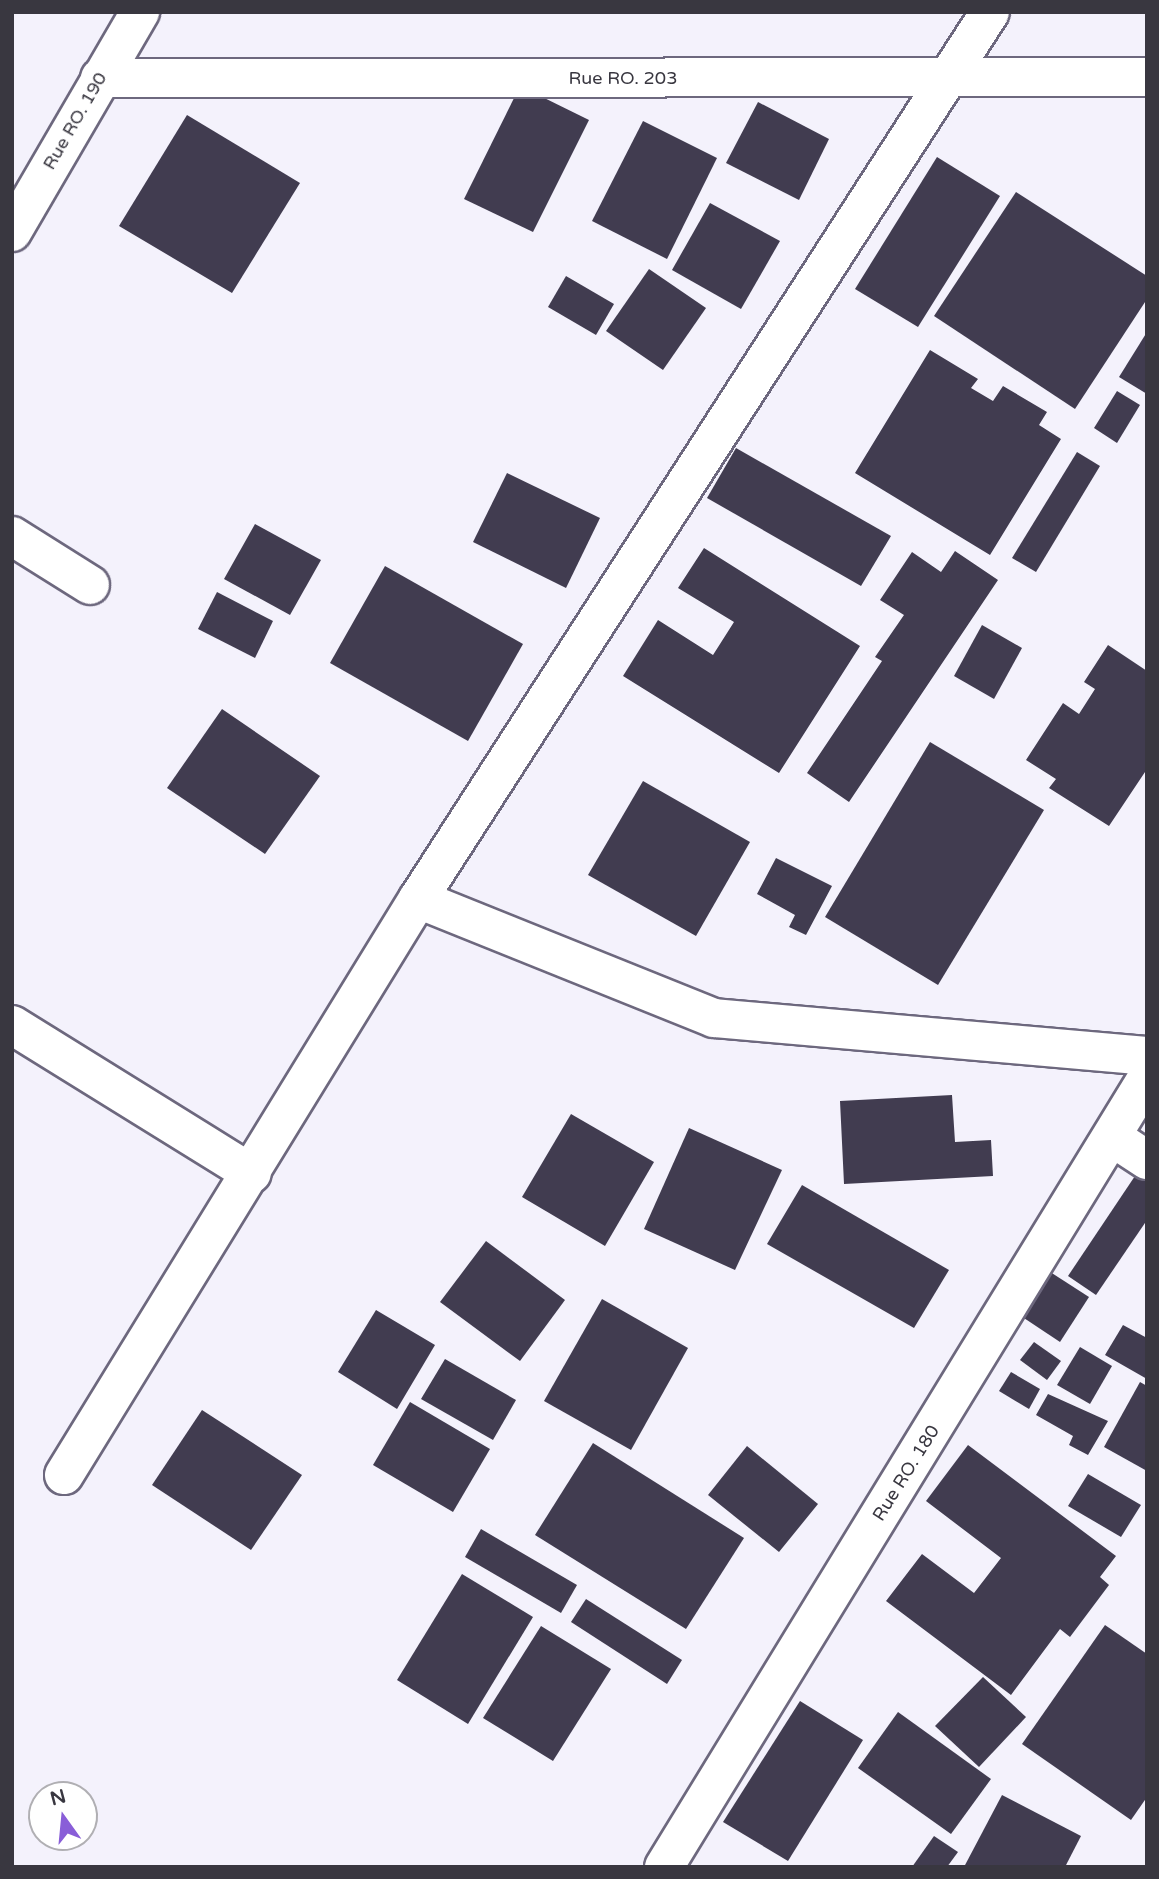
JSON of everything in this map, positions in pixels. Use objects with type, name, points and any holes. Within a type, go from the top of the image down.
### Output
[{"type":"street","name":"Rue RO. 190","points":[[12,232],[140,12]]},
{"type":"street","points":[[64,1475],[252,1174],[418,899],[951,77],[990,12]]},
{"type":"street","name":"Rue RO. 203","points":[[100,78],[1147,77]]},
{"type":"street","points":[[12,536],[90,585]]},
{"type":"street","points":[[418,899],[714,1018],[1147,1056]]},
{"type":"street","points":[[12,1025],[252,1174]]},
{"type":"street","name":"Rue RO. 180","points":[[664,1867],[1147,1078]]},
{"type":"street","points":[[1112,1138],[1147,1160]]},
{"type":"building","points":[[520,86],[589,120],[533,232],[464,199]]},
{"type":"building","points":[[758,102],[829,139],[799,200],[726,163]]},
{"type":"building","points":[[187,115],[300,183],[232,293],[119,226]]},
{"type":"building","points":[[643,121],[717,158],[667,259],[592,221]]},
{"type":"building","points":[[937,157],[1000,196],[918,327],[855,289]]},
{"type":"building","points":[[1016,192],[1147,276],[1147,299],[1075,409],[934,316]]},
{"type":"building","points":[[710,203],[780,241],[741,309],[672,270]]},
{"type":"building","points":[[649,269],[706,308],[663,370],[606,331]]},
{"type":"building","points":[[566,276],[614,304],[596,335],[548,307]]},
{"type":"building","points":[[1147,332],[1147,394],[1119,377]]},
{"type":"building","points":[[930,350],[978,379],[971,388],[993,401],[1003,386],[1047,412],[1039,425],[1061,439],[990,555],[855,473]]},
{"type":"building","points":[[1117,391],[1140,405],[1117,443],[1094,428]]},
{"type":"building","points":[[736,448],[891,536],[861,586],[707,498]]},
{"type":"building","points":[[1077,452],[1100,466],[1036,572],[1012,558]]},
{"type":"building","points":[[507,473],[600,518],[566,588],[473,542]]},
{"type":"building","points":[[255,524],[321,560],[290,615],[224,579]]},
{"type":"building","points":[[704,548],[860,646],[779,773],[623,676],[658,620],[713,655],[734,622],[678,588]]},
{"type":"building","points":[[955,551],[998,580],[849,802],[807,773],[882,661],[875,657],[904,615],[880,600],[912,552],[941,572]]},
{"type":"building","points":[[385,566],[523,644],[468,741],[330,663]]},
{"type":"building","points":[[217,592],[273,621],[255,658],[198,629]]},
{"type":"building","points":[[982,625],[1022,648],[994,699],[954,676]]},
{"type":"building","points":[[1108,645],[1147,671],[1147,769],[1109,826],[1049,788],[1056,779],[1026,760],[1063,703],[1079,714],[1095,689],[1084,682]]},
{"type":"building","points":[[222,709],[320,776],[265,854],[167,788]]},
{"type":"building","points":[[930,742],[1044,810],[938,985],[825,917]]},
{"type":"building","points":[[643,781],[750,842],[696,936],[588,875]]},
{"type":"building","points":[[776,858],[832,886],[806,935],[789,927],[795,915],[757,894]]},
{"type":"building","points":[[952,1095],[955,1142],[991,1140],[993,1176],[844,1184],[840,1101]]},
{"type":"building","points":[[571,1114],[654,1162],[605,1246],[522,1197]]},
{"type":"building","points":[[689,1128],[782,1170],[735,1270],[644,1229]]},
{"type":"building","points":[[1139,1170],[1147,1175],[1147,1220],[1096,1295],[1068,1276]]},
{"type":"building","points":[[802,1185],[949,1270],[914,1328],[767,1244]]},
{"type":"building","points":[[486,1241],[565,1300],[520,1361],[440,1302]]},
{"type":"building","points":[[1044,1268],[1089,1297],[1060,1342],[1015,1312]]},
{"type":"building","points":[[602,1299],[688,1348],[631,1450],[544,1401]]},
{"type":"building","points":[[376,1310],[435,1345],[397,1409],[338,1372]]},
{"type":"building","points":[[1123,1325],[1147,1338],[1147,1379],[1105,1355]]},
{"type":"building","points":[[1034,1342],[1061,1361],[1047,1380],[1020,1360]]},
{"type":"building","points":[[1080,1347],[1112,1366],[1090,1404],[1057,1385]]},
{"type":"building","points":[[445,1359],[516,1400],[493,1440],[421,1399]]},
{"type":"building","points":[[1011,1372],[1040,1389],[1029,1409],[999,1391]]},
{"type":"building","points":[[1140,1382],[1147,1386],[1147,1471],[1104,1447]]},
{"type":"building","points":[[1048,1394],[1108,1421],[1088,1455],[1069,1445],[1073,1436],[1036,1415]]},
{"type":"building","points":[[410,1402],[490,1449],[453,1512],[373,1465]]},
{"type":"building","points":[[202,1410],[302,1475],[251,1550],[152,1485]]},
{"type":"building","points":[[593,1443],[744,1538],[686,1629],[535,1535]]},
{"type":"building","points":[[968,1445],[1116,1556],[1100,1577],[1109,1585],[1070,1637],[1060,1629],[1011,1695],[886,1601],[922,1554],[974,1593],[1001,1558],[926,1501]]},
{"type":"building","points":[[747,1446],[818,1504],[779,1552],[708,1495]]},
{"type":"building","points":[[1088,1474],[1141,1505],[1121,1537],[1068,1506]]},
{"type":"building","points":[[481,1529],[577,1585],[561,1613],[465,1557]]},
{"type":"building","points":[[462,1574],[533,1617],[468,1724],[397,1680]]},
{"type":"building","points":[[586,1599],[682,1660],[667,1684],[571,1622]]},
{"type":"building","points":[[1105,1625],[1147,1654],[1147,1797],[1131,1820],[1022,1744]]},
{"type":"building","points":[[541,1626],[611,1669],[553,1761],[483,1718]]},
{"type":"building","points":[[983,1677],[1026,1717],[979,1767],[935,1726]]},
{"type":"building","points":[[800,1701],[863,1740],[788,1861],[723,1822]]},
{"type":"building","points":[[898,1712],[991,1779],[951,1834],[858,1768]]},
{"type":"building","points":[[1002,1795],[1081,1836],[1065,1867],[964,1867]]},
{"type":"building","points":[[934,1836],[958,1852],[947,1867],[912,1867]]}]
